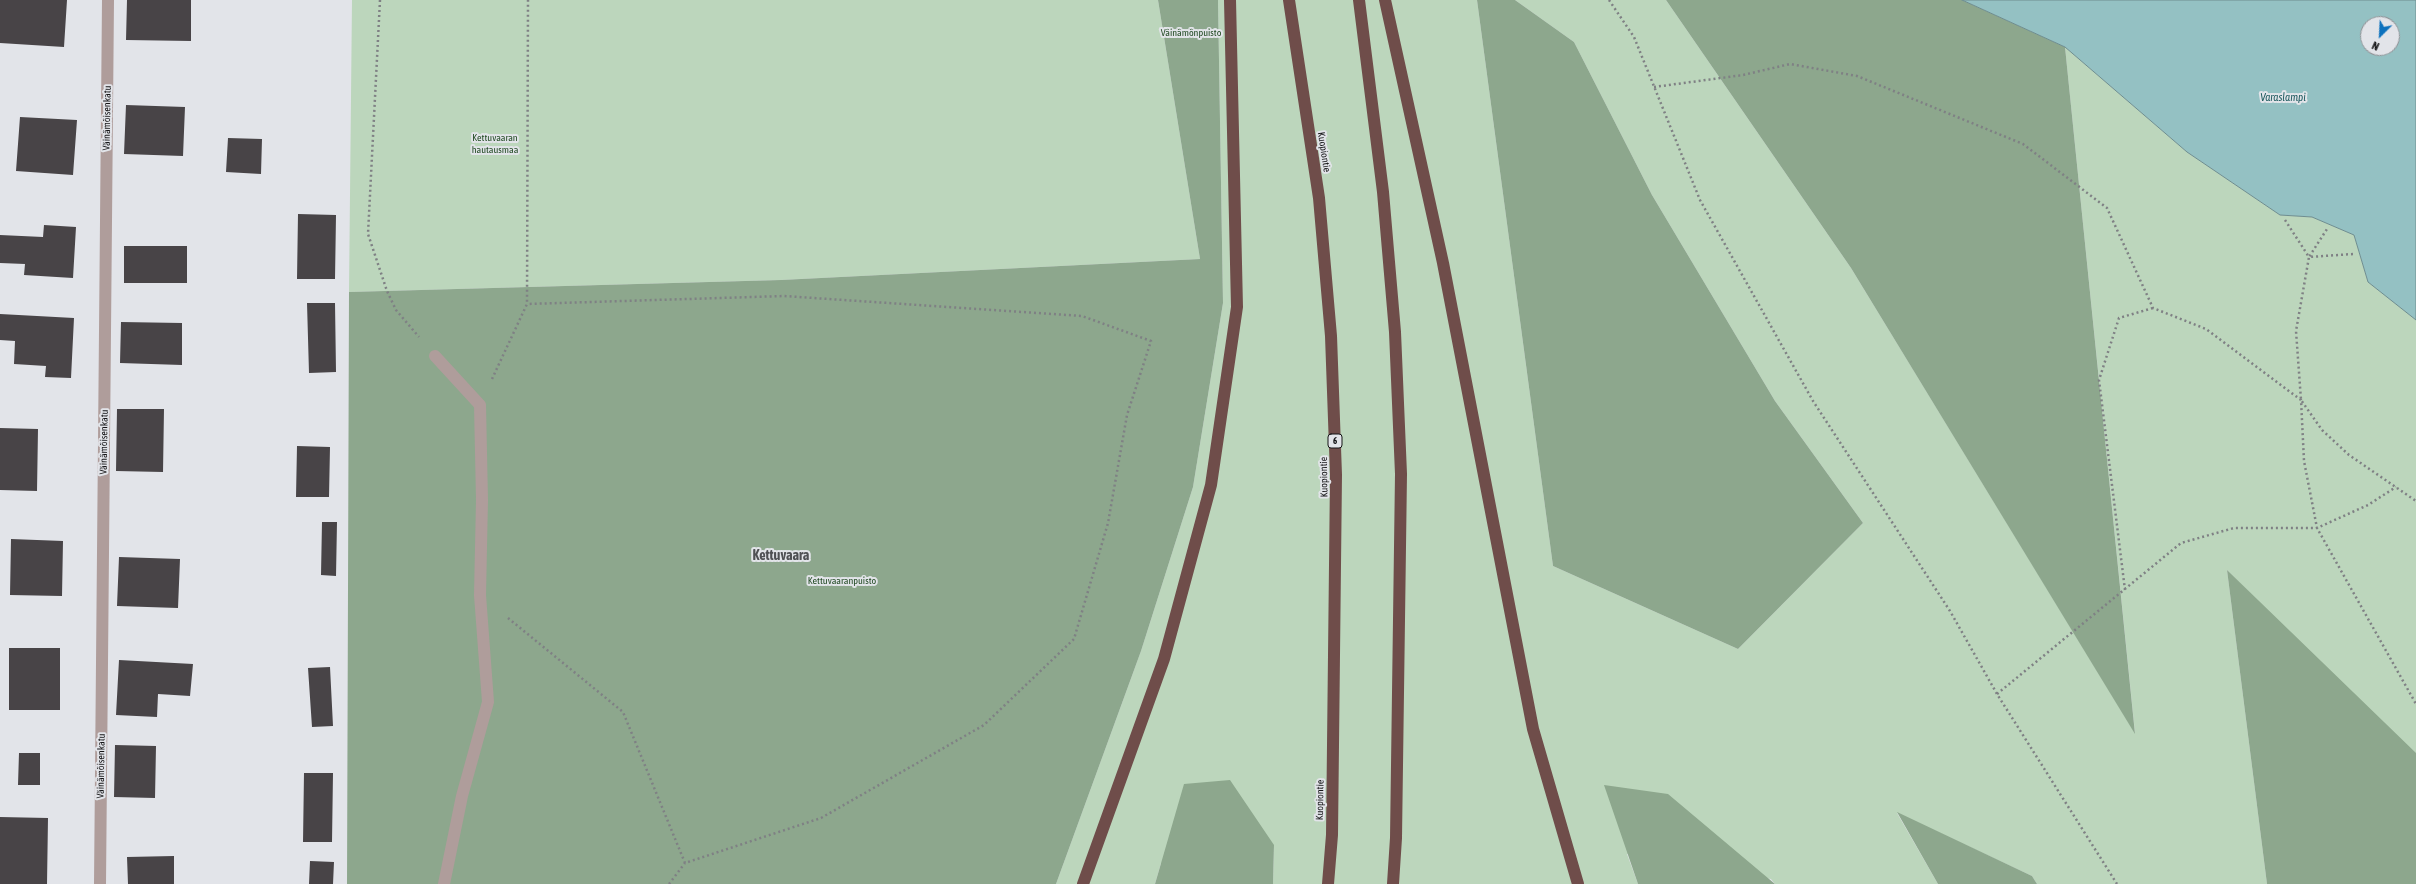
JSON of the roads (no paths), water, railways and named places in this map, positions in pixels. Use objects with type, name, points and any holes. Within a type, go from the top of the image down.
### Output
[{"type":"highway","points":[[1083,884],[1164,659],[1211,485],[1237,307],[1230,0]]},
{"type":"highway","name":"Kuopiontie","points":[[1289,0],[1319,198],[1331,336],[1336,475],[1332,835],[1328,884]]},
{"type":"highway","points":[[1359,0],[1385,215],[1395,332],[1401,474],[1396,838],[1393,884]]},
{"type":"highway","points":[[1385,0],[1443,263],[1533,729],[1578,884]]},
{"type":"street","name":"Väinämöisenkatu","points":[[100,884],[108,0]]},
{"type":"street","points":[[435,356],[480,405],[482,500],[480,595],[488,702],[462,796],[444,884]]},
{"type":"water","name":"Varaslampi","points":[[1962,0],[2416,0],[2416,320],[2368,282],[2354,235],[2312,217],[2280,215],[2187,152],[2065,47]]},
{"type":"district","name":"Kettuvaara","points":[[781,556]]},
{"type":"park label","name":"Väinämönpuisto","points":[[1191,33]]},
{"type":"park label","name":"Kettuvaaran hautausmaa","points":[[495,144]]},
{"type":"park label","name":"Kettuvaaranpuisto","points":[[842,581]]}]
